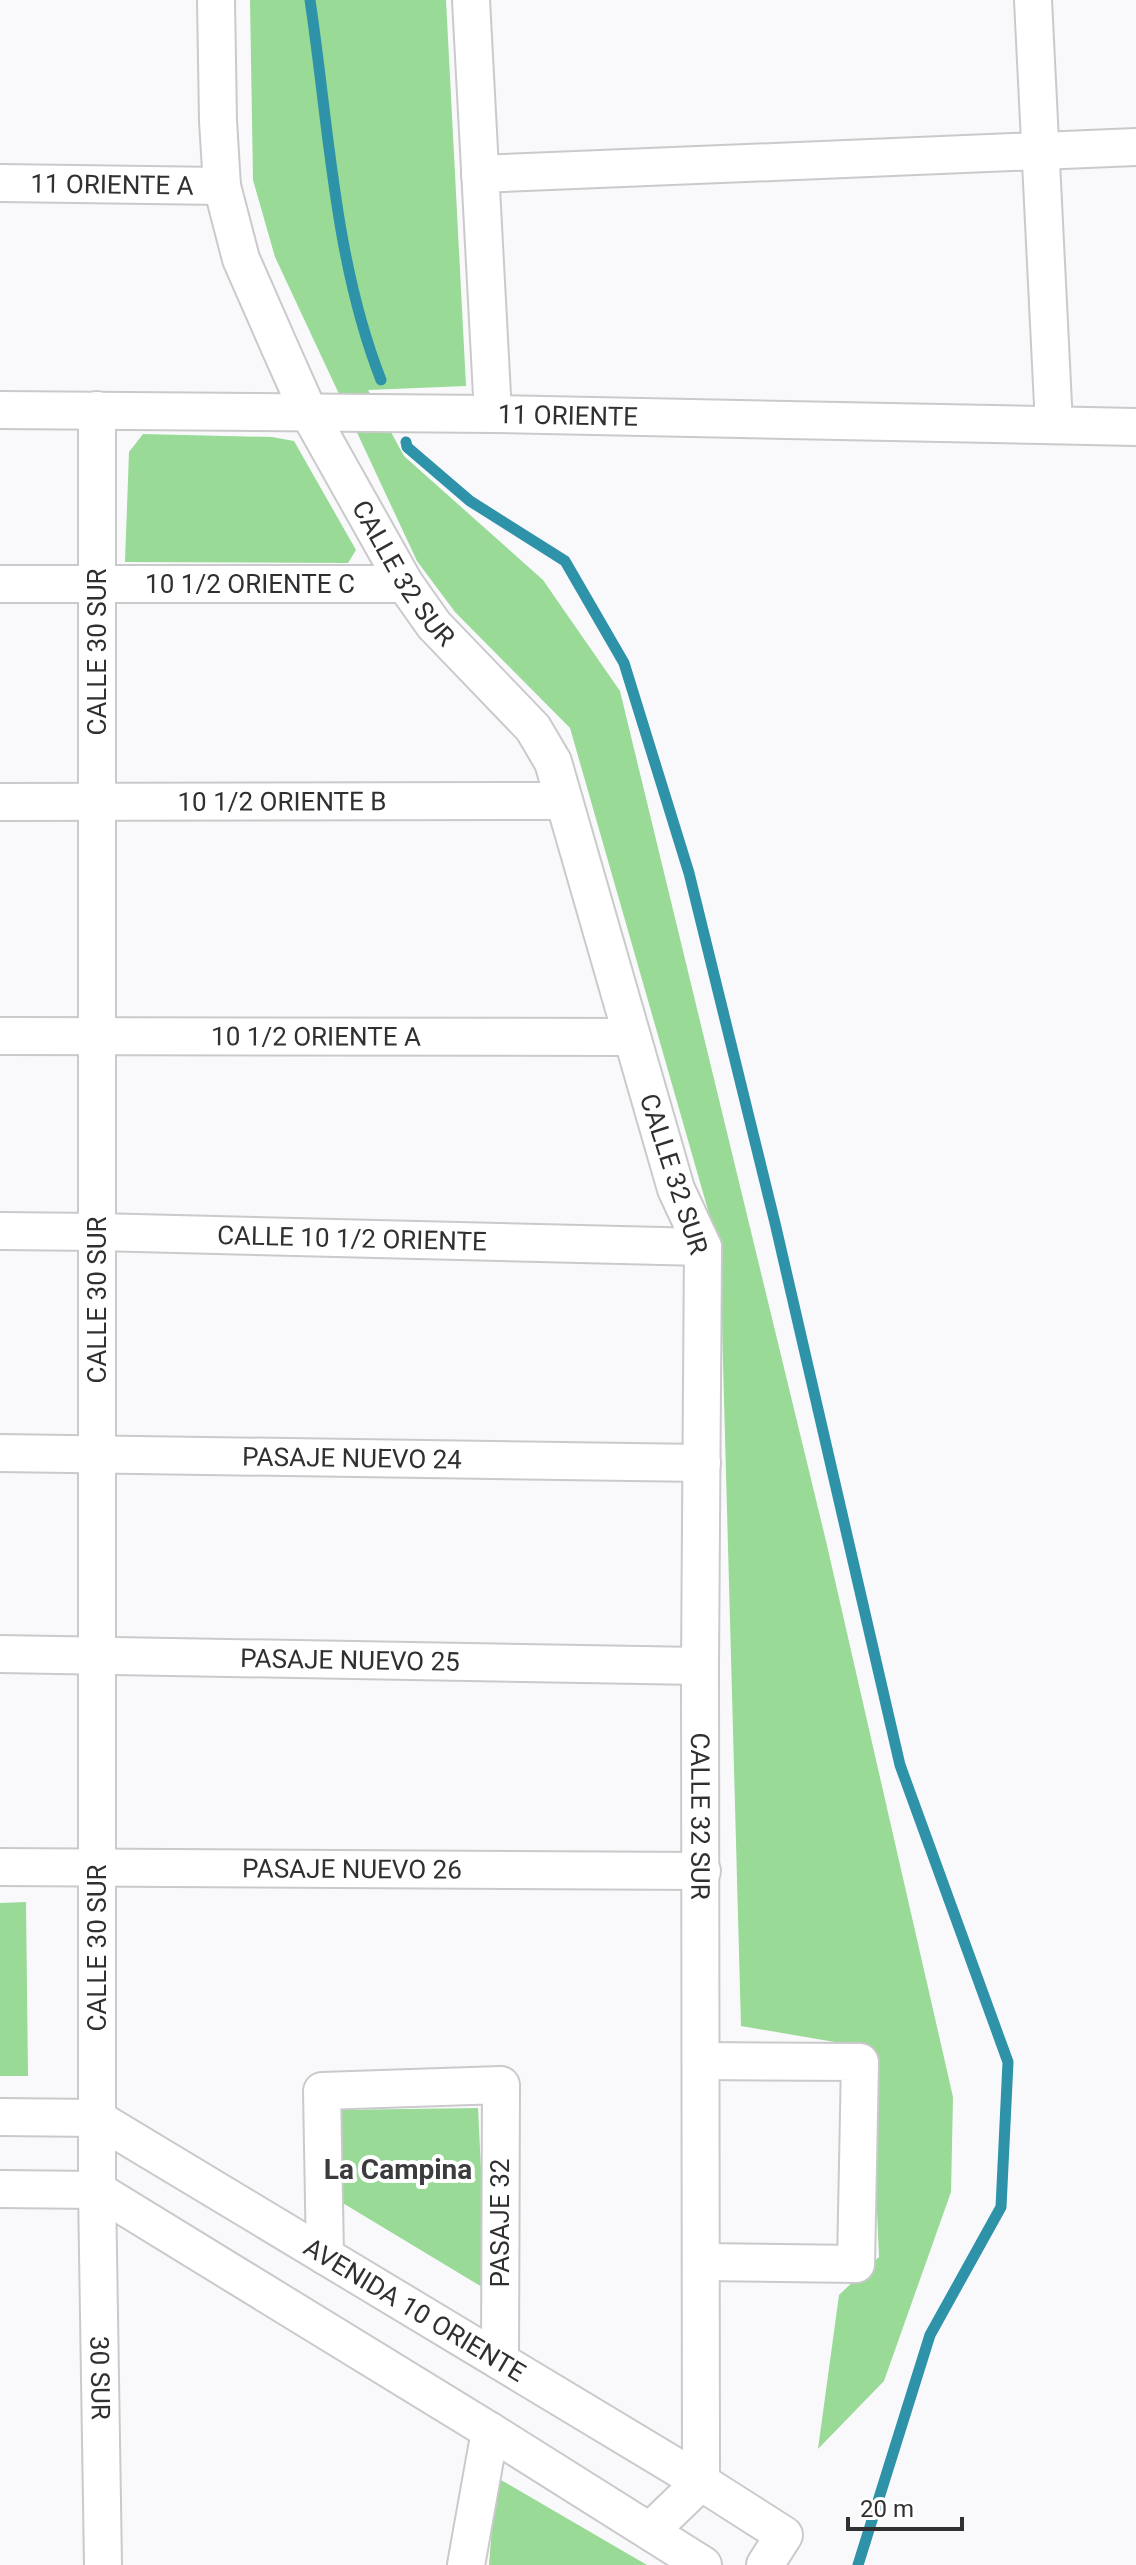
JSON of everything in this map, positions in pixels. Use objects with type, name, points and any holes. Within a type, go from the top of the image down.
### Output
[{"type":"street","name":"CALLE 32 SUR","points":[[216,0],[222,186],[241,259],[309,413],[405,584],[434,625],[533,728],[553,762],[676,1189],[703,1247],[701,2482]]},
{"type":"street","points":[[471,0],[493,414]]},
{"type":"street","points":[[1033,0],[1054,425]]},
{"type":"street","points":[[480,174],[1136,147]]},
{"type":"street","name":"11 ORIENTE A","points":[[0,183],[222,186]]},
{"type":"street","name":"11 ORIENTE","points":[[0,410],[493,414],[1136,427]]},
{"type":"street","name":"CALLE 30 SUR","points":[[97,410],[97,2190]]},
{"type":"street","name":"10 1/2 ORIENTE C","points":[[0,584],[405,584]]},
{"type":"street","name":"10 1/2 ORIENTE B","points":[[0,802],[564,801]]},
{"type":"street","name":"10 1/2 ORIENTE A","points":[[0,1036],[632,1037]]},
{"type":"street","name":"CALLE 10 1/2 ORIENTE","points":[[0,1231],[703,1247]]},
{"type":"street","name":"PASAJE NUEVO 24","points":[[0,1453],[702,1463]]},
{"type":"street","name":"PASAJE NUEVO 25","points":[[0,1654],[700,1666]]},
{"type":"street","name":"PASAJE NUEVO 26","points":[[0,1867],[702,1871]]},
{"type":"street","points":[[701,2061],[860,2062],[856,2264],[701,2262]]},
{"type":"street","name":"PASAJE 32","points":[[325,2256],[322,2091],[501,2085],[500,2361]]},
{"type":"street","points":[[0,2117],[96,2118]]},
{"type":"street","name":"AVENIDA 10 ORIENTE","points":[[96,2118],[784,2535],[765,2565]]},
{"type":"street","points":[[0,2189],[97,2190],[703,2565]]},
{"type":"street","name":"30 SUR","points":[[97,2190],[103,2565]]},
{"type":"street","points":[[466,2565],[490,2431]]},
{"type":"street","points":[[650,2531],[701,2482]]},
{"type":"green space","points":[[250,0],[446,0],[466,386],[368,390],[404,456],[543,580],[620,691],[826,1541],[953,2097],[951,2192],[884,2381],[818,2449],[839,2295],[879,2257],[870,2048],[741,2026],[720,1252],[570,728],[455,612],[417,561],[275,257],[253,180]]},
{"type":"green space","points":[[143,434],[272,437],[294,441],[356,550],[348,563],[125,562],[129,452]]},
{"type":"green space","points":[[26,1902],[28,2076],[0,2076],[0,1903]]},
{"type":"green space","points":[[478,2108],[487,2290],[341,2202],[336,2110]]},
{"type":"green space","points":[[496,2477],[647,2565],[489,2565]]},
{"type":"waterway","points":[[310,0],[343,241],[365,334],[381,380]]},
{"type":"waterway","points":[[406,442],[407,447],[470,501],[565,561],[624,663],[689,873],[775,1223],[900,1765],[1008,2062],[1001,2207],[930,2335],[858,2565]]},
{"type":"district","name":"La Campina","points":[[398,2169]]}]
